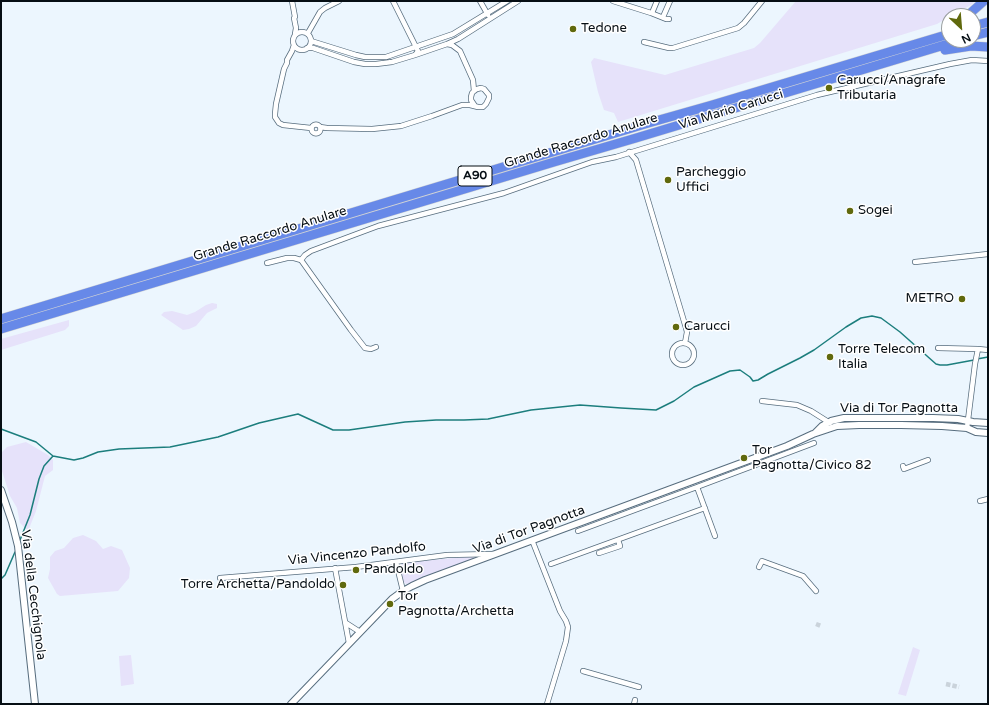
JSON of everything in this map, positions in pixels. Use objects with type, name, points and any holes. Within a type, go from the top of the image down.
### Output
[{"type":"highway","points":[[976,8],[984,1]]},
{"type":"highway","points":[[909,45],[941,30]]},
{"type":"highway","name":"Grande Raccordo Anulare","points":[[1,319],[941,36]]},
{"type":"highway","name":"Grande Raccordo Anulare","points":[[1,329],[941,46]]},
{"type":"highway","points":[[898,59],[953,48],[971,46],[988,47]]},
{"type":"street","points":[[292,1],[296,28],[292,40],[296,48],[301,50]]},
{"type":"street","points":[[308,33],[320,12],[339,1]]},
{"type":"street","points":[[393,1],[418,52],[415,54]]},
{"type":"street","points":[[480,1],[489,17],[488,21]]},
{"type":"street","points":[[311,40],[356,55],[366,57],[386,57],[453,34],[507,1]]},
{"type":"street","points":[[463,36],[459,45],[460,51],[473,80],[474,90],[468,101],[462,105],[401,126],[372,129],[320,128],[316,124],[311,128],[283,125],[275,117],[276,104],[284,69],[294,54],[301,50],[313,48],[364,64],[392,62],[447,44],[488,21],[518,1]]},
{"type":"street","points":[[613,1],[669,20]]},
{"type":"street","points":[[652,13],[658,1]]},
{"type":"street","points":[[663,17],[670,1]]},
{"type":"street","points":[[644,42],[673,48],[738,28],[762,1]]},
{"type":"street","points":[[295,17],[303,31],[310,35],[311,43],[307,48]]},
{"type":"street","points":[[295,34],[303,31]]},
{"type":"street","points":[[447,44],[452,45],[460,51]]},
{"type":"street","points":[[287,63],[294,45]]},
{"type":"street","name":"Via Mario Carucci","points":[[301,260],[311,251],[378,226],[504,193],[582,166],[818,95],[950,64],[972,60],[988,61]]},
{"type":"street","points":[[462,105],[478,107],[483,106],[490,98],[487,91],[481,88],[473,80]]},
{"type":"street","points":[[474,90],[481,88]]},
{"type":"street","points":[[471,97],[471,100],[475,106]]},
{"type":"street","points":[[630,152],[636,160],[686,328],[685,343]]},
{"type":"street","points":[[915,262],[988,254]]},
{"type":"street","points":[[267,263],[287,258],[301,260],[363,346],[369,349],[376,347]]},
{"type":"street","points":[[685,343],[692,348],[694,355],[690,362],[682,364],[676,361],[673,357],[673,353],[674,348],[677,345],[685,343]]},
{"type":"street","points":[[938,348],[988,350]]},
{"type":"street","points":[[967,424],[978,349]]},
{"type":"street","points":[[762,401],[797,405],[838,426]]},
{"type":"street","name":"Via di Tor Pagnotta","points":[[814,434],[822,426],[829,422],[844,418],[958,419],[967,424],[976,432],[988,433]]},
{"type":"street","name":"Via di Tor Pagnotta","points":[[291,704],[392,599],[403,591],[425,580],[838,426],[988,423]]},
{"type":"street","points":[[578,530],[814,443]]},
{"type":"street","points":[[903,466],[904,469],[928,460]]},
{"type":"street","points":[[697,487],[716,536]]},
{"type":"street","name":"Via della Cecchignola","points":[[1,490],[12,522],[18,546],[35,704]]},
{"type":"street","points":[[980,501],[988,499]]},
{"type":"street","points":[[551,564],[705,508]]},
{"type":"street","points":[[532,540],[560,611],[568,627],[547,704]]},
{"type":"street","points":[[600,553],[620,546],[618,540]]},
{"type":"street","name":"Via Vincenzo Pandolfo","points":[[220,578],[396,562],[447,555],[496,554]]},
{"type":"street","points":[[759,567],[762,561],[803,576],[816,591]]},
{"type":"street","points":[[396,562],[403,591]]},
{"type":"street","points":[[335,568],[350,643]]},
{"type":"street","points":[[346,623],[360,632]]},
{"type":"street","points":[[583,671],[639,687]]},
{"type":"shaded area","points":[[796,1],[975,1],[966,8],[941,8],[941,22],[937,24],[618,122],[614,113],[604,110],[591,62],[594,58],[665,75],[754,48]]},
{"type":"shaded area","points":[[212,303],[217,304],[217,308],[207,313],[196,326],[189,329],[183,330],[161,315],[164,312],[172,311],[187,315]]},
{"type":"shaded area","points":[[69,320],[69,326],[65,330],[1,350],[1,339]]},
{"type":"shaded area","points":[[26,442],[48,455],[53,460],[53,470],[45,476],[36,511],[28,531],[20,523],[17,508],[10,496],[1,468],[1,453],[7,447]]},
{"type":"shaded area","points":[[83,535],[96,541],[103,549],[111,546],[122,550],[130,568],[129,578],[118,591],[60,596],[57,594],[48,578],[50,557],[55,551],[64,548],[73,538]]},
{"type":"shaded area","points":[[463,557],[474,558],[411,583],[406,584],[403,581],[402,563]]},
{"type":"shaded area","points":[[913,647],[920,650],[906,696],[898,694]]},
{"type":"shaded area","points":[[131,655],[134,684],[121,686],[119,656]]},
{"type":"waterway","points":[[1,429],[36,442],[53,456],[74,460],[98,452],[119,449],[170,447],[218,437],[259,423],[298,414],[333,430],[349,430],[405,422],[488,419],[531,410],[580,405],[656,410],[674,401],[694,387],[730,371],[740,370],[753,381],[758,380],[814,350],[861,318],[872,316],[881,318],[900,332],[936,364],[947,365],[974,360]]},
{"type":"waterway","points":[[977,359],[988,357]]},
{"type":"waterway","points":[[20,540],[30,515],[39,479],[44,466],[53,456]]},
{"type":"waterway","points":[[1,579],[5,575],[15,552]]},
{"type":"tunnel","points":[[816,624],[821,626]]},
{"type":"tunnel","points":[[946,684],[959,687]]},
{"type":"place","name":"Tedone","points":[[573,29]]},
{"type":"place","name":"Carucci/Anagrafe Tributaria","points":[[829,88]]},
{"type":"place","name":"Parcheggio Uffici","points":[[668,180]]},
{"type":"place","name":"Sogei","points":[[850,211]]},
{"type":"place","name":"METRO","points":[[962,299]]},
{"type":"place","name":"Carucci","points":[[676,327]]},
{"type":"place","name":"Torre Telecom Italia","points":[[830,357]]},
{"type":"place","name":"Tor Pagnotta/Civico 82","points":[[744,458]]},
{"type":"place","name":"Pandoldo","points":[[356,570]]},
{"type":"place","name":"Torre Archetta/Pandoldo","points":[[343,585]]},
{"type":"place","name":"Tor Pagnotta/Archetta","points":[[390,604]]}]
